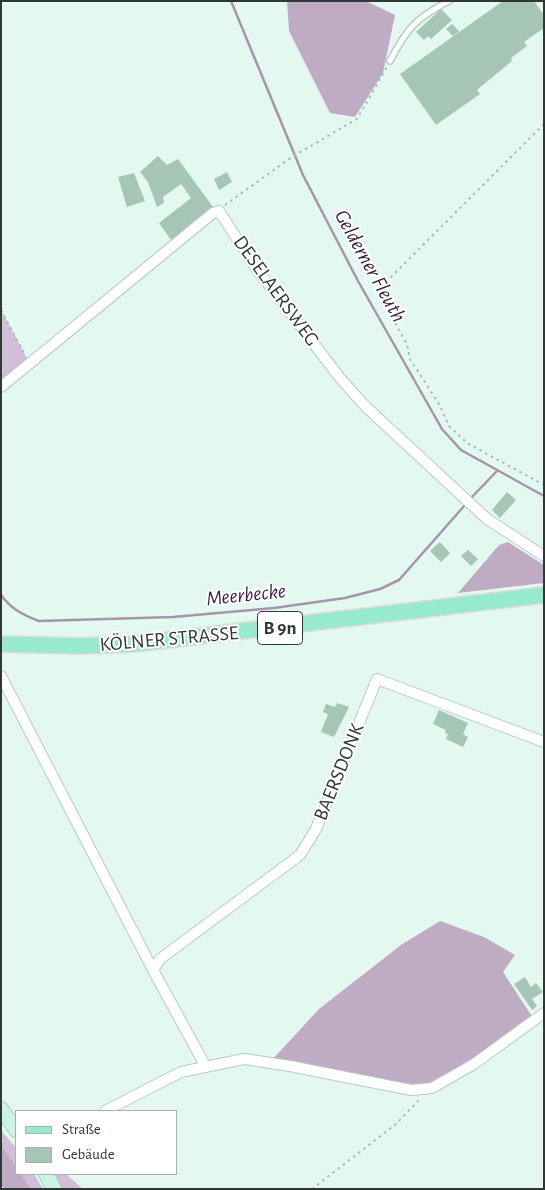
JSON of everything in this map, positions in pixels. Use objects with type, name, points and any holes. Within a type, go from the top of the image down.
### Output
[{"type":"main road","name":"KÖLNER STRASSE","points":[[1,644],[80,646],[132,644],[544,595]]},
{"type":"main road","points":[[1,1109],[15,1129]]},
{"type":"main road","points":[[47,1175],[54,1189]]},
{"type":"street","points":[[1,387],[214,213],[219,211]]},
{"type":"street","name":"DESELAERSWEG","points":[[219,211],[256,268],[340,378],[365,406],[487,519],[544,556]]},
{"type":"street","points":[[1,676],[153,970],[206,1067]]},
{"type":"street","name":"BAERSDONK","points":[[153,970],[160,959],[300,855],[316,828],[377,679],[544,742]]},
{"type":"street","points":[[107,1110],[181,1072],[244,1059],[290,1066],[411,1090],[432,1088],[474,1064],[544,1013]]},
{"type":"lane","points":[[390,60],[404,34],[420,18],[449,1]]},
{"type":"path","points":[[219,211],[292,157],[357,119],[390,60]]},
{"type":"path","points":[[544,124],[377,291],[407,344],[410,359],[439,404],[448,426],[467,443],[544,485]]},
{"type":"path","points":[[1,310],[30,364]]},
{"type":"path","points":[[312,1189],[396,1124],[432,1088]]},
{"type":"shaded area","points":[[287,1],[366,1],[395,15],[383,73],[355,117],[330,113],[289,31]]},
{"type":"shaded area","points":[[1,310],[30,364],[1,385]]},
{"type":"shaded area","points":[[508,542],[544,565],[544,583],[458,593],[499,545]]},
{"type":"shaded area","points":[[440,921],[484,937],[515,955],[503,972],[535,1021],[452,1076],[412,1089],[271,1061],[319,1009],[401,945]]},
{"type":"shaded area","points":[[1,1130],[15,1147],[15,1165],[1,1144]]},
{"type":"shaded area","points":[[1,1144],[15,1165],[15,1175],[22,1175],[31,1189],[6,1189],[1,1186]]},
{"type":"shaded area","points":[[22,1175],[35,1175],[43,1189],[31,1189]]},
{"type":"shaded area","points":[[54,1175],[67,1175],[83,1189],[61,1189]]},
{"type":"building","points":[[503,1],[534,1],[544,15],[544,28],[524,42],[527,46],[511,58],[512,61],[477,90],[480,94],[436,125],[400,74]]},
{"type":"building","points":[[441,9],[452,20],[431,39],[428,36],[424,40],[416,32]]},
{"type":"building","points":[[452,24],[459,31],[453,36],[446,29]]},
{"type":"building","points":[[158,156],[167,165],[178,159],[213,207],[171,240],[159,223],[191,198],[181,184],[163,197],[164,203],[157,207],[148,182],[140,172]]},
{"type":"building","points":[[227,172],[232,182],[219,190],[214,179]]},
{"type":"building","points":[[134,173],[145,201],[127,207],[118,177]]},
{"type":"building","points":[[507,492],[516,500],[500,518],[492,510]]},
{"type":"building","points":[[440,542],[450,553],[441,562],[430,551]]},
{"type":"building","points":[[468,550],[478,559],[471,566],[461,556]]},
{"type":"building","points":[[337,703],[349,707],[334,737],[321,732],[328,714],[323,712],[326,704],[335,707]]},
{"type":"building","points":[[439,710],[468,723],[463,734],[468,737],[463,747],[446,739],[448,734],[445,733],[446,730],[433,724]]},
{"type":"building","points":[[525,977],[531,987],[536,983],[543,992],[532,999],[537,1006],[532,1010],[514,984]]},
{"type":"waterway","name":"Gelderner Fleuth","points":[[231,1],[303,175],[358,281],[442,429],[461,450],[544,496]]},
{"type":"waterway","name":"Meerbecke","points":[[471,498],[497,471]]},
{"type":"waterway","name":"Meerbecke","points":[[1,595],[18,611],[39,621],[173,617],[274,608],[345,598],[380,589],[399,580],[465,505]]}]
